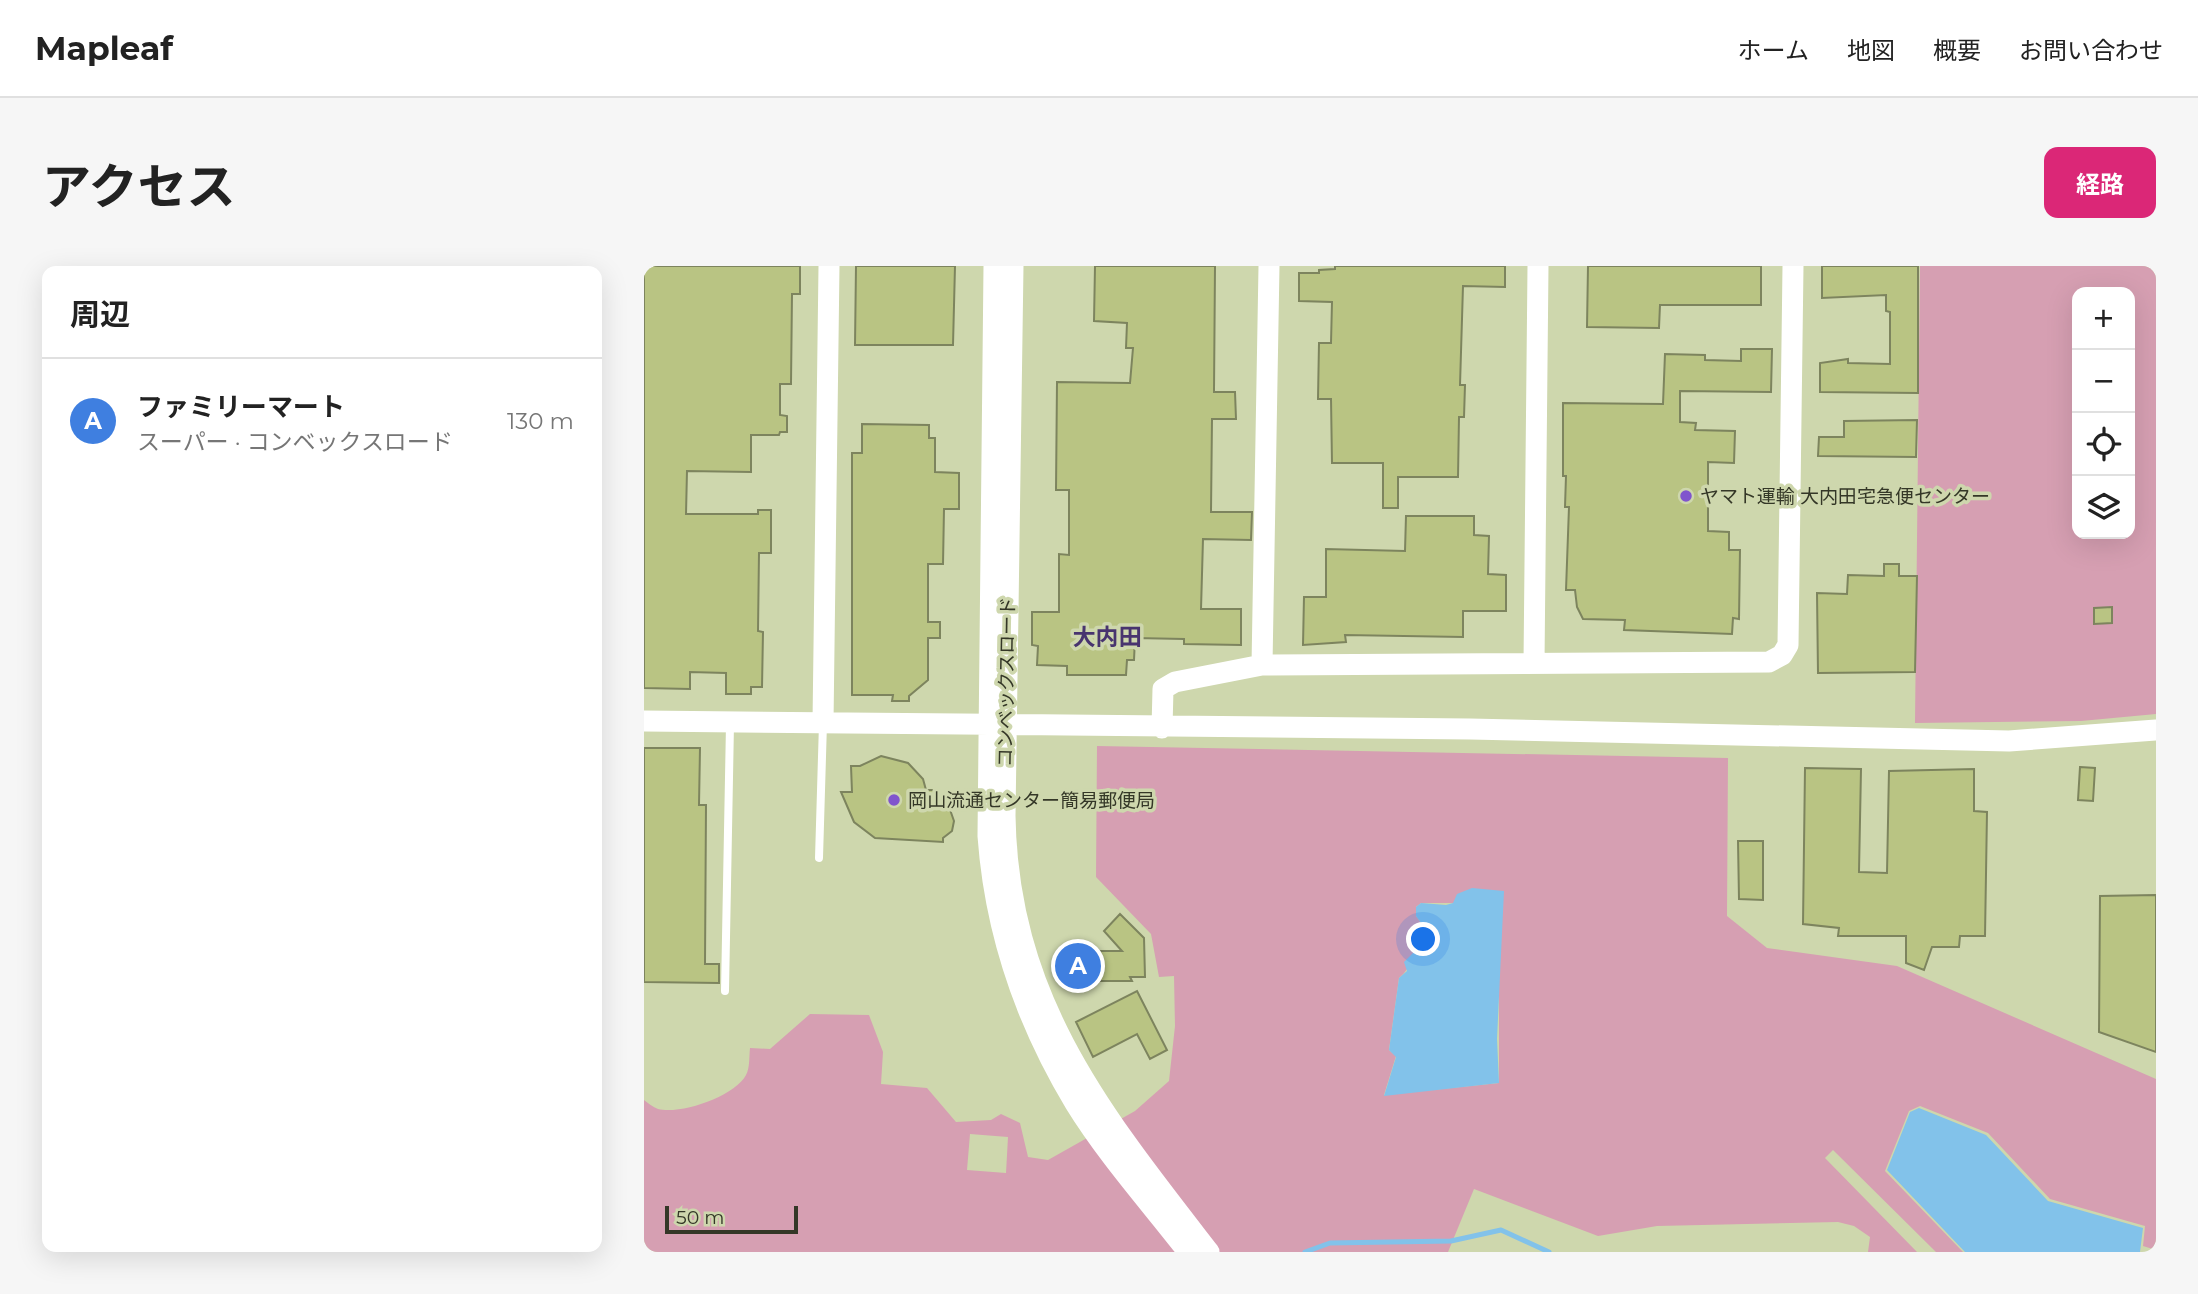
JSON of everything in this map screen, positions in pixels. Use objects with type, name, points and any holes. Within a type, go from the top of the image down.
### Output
[{"type":"street","points":[[823,723],[828,266]]},
{"type":"street","name":"コンベックスロード","points":[[994,266],[997,726],[1005,841],[1019,934],[1042,1000],[1066,1051],[1125,1157],[1188,1252]]},
{"type":"street","name":"コンベックスロード","points":[[997,726],[1013,266]]},
{"type":"street","points":[[1262,665],[1269,266]]},
{"type":"street","points":[[1534,663],[1538,266]]},
{"type":"street","points":[[1162,728],[1163,690],[1175,682],[1262,665],[1769,662],[1782,655],[1788,645],[1793,266]]},
{"type":"street","points":[[644,721],[1470,729],[2010,741],[2156,730]]},
{"type":"street","name":"コンベックスロード","points":[[1125,1157],[1209,1252]]},
{"type":"lane","points":[[725,991],[730,722]]},
{"type":"lane","points":[[819,858],[823,723]]},
{"type":"shaded area","points":[[1920,266],[2156,266],[2156,714],[2081,721],[1915,723]]},
{"type":"shaded area","points":[[1097,746],[1728,758],[1727,916],[1767,948],[1897,966],[2156,1079],[2156,1250],[2143,1246],[2145,1226],[2050,1199],[1988,1133],[1920,1106],[1909,1111],[1885,1171],[1963,1252],[1936,1252],[1833,1150],[1825,1158],[1917,1252],[1868,1252],[1870,1237],[1854,1226],[1838,1222],[1657,1226],[1598,1236],[1474,1189],[1448,1252],[644,1252],[644,1100],[658,1109],[668,1110],[693,1106],[719,1097],[740,1083],[746,1075],[750,1048],[770,1049],[810,1014],[869,1015],[883,1052],[881,1084],[927,1088],[956,1122],[991,1120],[1001,1114],[1020,1123],[1028,1157],[1048,1160],[1135,1111],[1169,1081],[1175,1026],[1174,976],[1159,977],[1151,934],[1096,877]],"holes":[[[1421,903],[1453,903],[1499,979],[1499,1083],[1384,1095],[1396,1056],[1389,1050],[1399,978],[1427,939],[1428,932],[1416,916],[1416,907]],[[970,1134],[1008,1137],[1006,1173],[967,1170]]]},
{"type":"water","points":[[1472,888],[1504,891],[1497,1039],[1499,1083],[1384,1096],[1396,1057],[1389,1050],[1399,978],[1407,971],[1404,962],[1427,939],[1428,932],[1416,916],[1416,907],[1421,903],[1453,903],[1457,894]]},
{"type":"water","points":[[1919,1108],[1986,1135],[2048,1201],[2143,1228],[2140,1252],[1965,1252],[1887,1170],[1910,1112]]},
{"type":"building","points":[[644,266],[800,266],[800,294],[792,294],[791,384],[780,384],[780,415],[787,416],[787,432],[780,432],[779,435],[751,435],[751,472],[687,471],[686,514],[758,514],[758,510],[771,510],[771,553],[759,553],[758,631],[763,632],[762,687],[751,687],[751,694],[726,694],[726,673],[690,672],[690,689],[644,688]]},
{"type":"building","points":[[856,266],[955,266],[953,345],[855,345]]},
{"type":"building","points":[[1095,266],[1215,266],[1214,392],[1235,392],[1236,419],[1212,419],[1211,512],[1252,512],[1251,540],[1203,539],[1201,609],[1241,609],[1241,645],[1184,644],[1184,639],[1135,638],[1134,660],[1127,660],[1126,675],[1067,675],[1067,666],[1037,665],[1038,646],[1032,645],[1032,612],[1059,612],[1059,554],[1069,555],[1069,490],[1056,490],[1057,382],[1130,383],[1133,348],[1126,348],[1127,323],[1094,321]]},
{"type":"building","points":[[1335,266],[1505,266],[1505,287],[1463,286],[1460,385],[1465,385],[1464,417],[1459,417],[1458,477],[1398,477],[1398,508],[1383,508],[1383,463],[1332,463],[1331,399],[1318,399],[1319,343],[1331,343],[1332,302],[1299,301],[1299,273],[1319,273],[1319,270],[1335,269]]},
{"type":"building","points":[[1588,266],[1761,266],[1761,305],[1660,305],[1659,328],[1587,327]]},
{"type":"building","points":[[1822,266],[1918,266],[1918,393],[1820,392],[1820,363],[1848,359],[1848,363],[1890,364],[1890,312],[1886,311],[1886,295],[1822,298]]},
{"type":"building","points":[[1741,349],[1772,349],[1771,392],[1680,391],[1680,422],[1696,423],[1695,430],[1735,431],[1734,463],[1708,462],[1708,531],[1729,532],[1729,550],[1740,550],[1739,619],[1733,618],[1732,634],[1624,630],[1625,620],[1583,619],[1577,607],[1575,590],[1566,590],[1569,507],[1565,507],[1566,476],[1563,476],[1563,403],[1663,404],[1665,354],[1705,355],[1705,360],[1741,361]]},
{"type":"building","points":[[1917,420],[1916,457],[1818,456],[1819,437],[1844,437],[1844,421]]},
{"type":"building","points":[[862,424],[929,425],[929,438],[935,438],[935,472],[959,473],[959,509],[944,509],[943,564],[928,564],[928,622],[940,622],[940,638],[928,638],[928,680],[909,696],[909,701],[892,701],[893,695],[852,695],[852,453],[862,453]]},
{"type":"building","points":[[1406,516],[1474,516],[1474,535],[1489,536],[1488,574],[1506,575],[1506,611],[1463,611],[1463,637],[1345,635],[1346,642],[1303,645],[1304,597],[1326,597],[1326,549],[1405,551]]},
{"type":"building","points":[[1884,564],[1899,564],[1899,576],[1917,576],[1915,672],[1818,673],[1817,593],[1847,594],[1848,575],[1884,576]]},
{"type":"building","points":[[2112,607],[2112,623],[2094,624],[2094,608]]},
{"type":"building","points":[[644,748],[700,748],[699,805],[706,805],[705,964],[719,964],[719,983],[644,982]]},
{"type":"building","points":[[881,756],[908,763],[923,779],[926,790],[938,790],[938,805],[948,804],[954,821],[952,831],[943,838],[943,842],[875,838],[854,822],[841,792],[852,792],[851,766],[860,766]]},
{"type":"building","points":[[2080,767],[2095,768],[2093,801],[2078,800]]},
{"type":"building","points":[[1805,768],[1861,769],[1859,872],[1887,873],[1889,771],[1974,769],[1974,811],[1987,812],[1985,936],[1960,936],[1959,947],[1932,947],[1924,970],[1906,963],[1906,936],[1838,936],[1839,928],[1803,924]]},
{"type":"building","points":[[1738,841],[1763,841],[1763,900],[1739,899]]},
{"type":"building","points":[[2156,895],[2156,1052],[2099,1032],[2100,896]]},
{"type":"building","points":[[1120,914],[1144,938],[1145,977],[1130,977],[1132,981],[1059,981],[1059,951],[1122,951],[1104,931]]},
{"type":"building","points":[[1137,991],[1167,1050],[1150,1059],[1137,1034],[1093,1057],[1076,1022]]},
{"type":"waterway","points":[[1305,1252],[1330,1243],[1451,1241],[1501,1230],[1549,1252]]},
{"type":"place","name":"ヤマト運輸 大内田宅急便センター","points":[[1686,496]]},
{"type":"place","name":"岡山流通センター簡易郵便局","points":[[894,800]]},
{"type":"place","name":"ファミリーマート","points":[[1078,966]]},
{"type":"district","name":"大内田","points":[[1107,637]]}]
